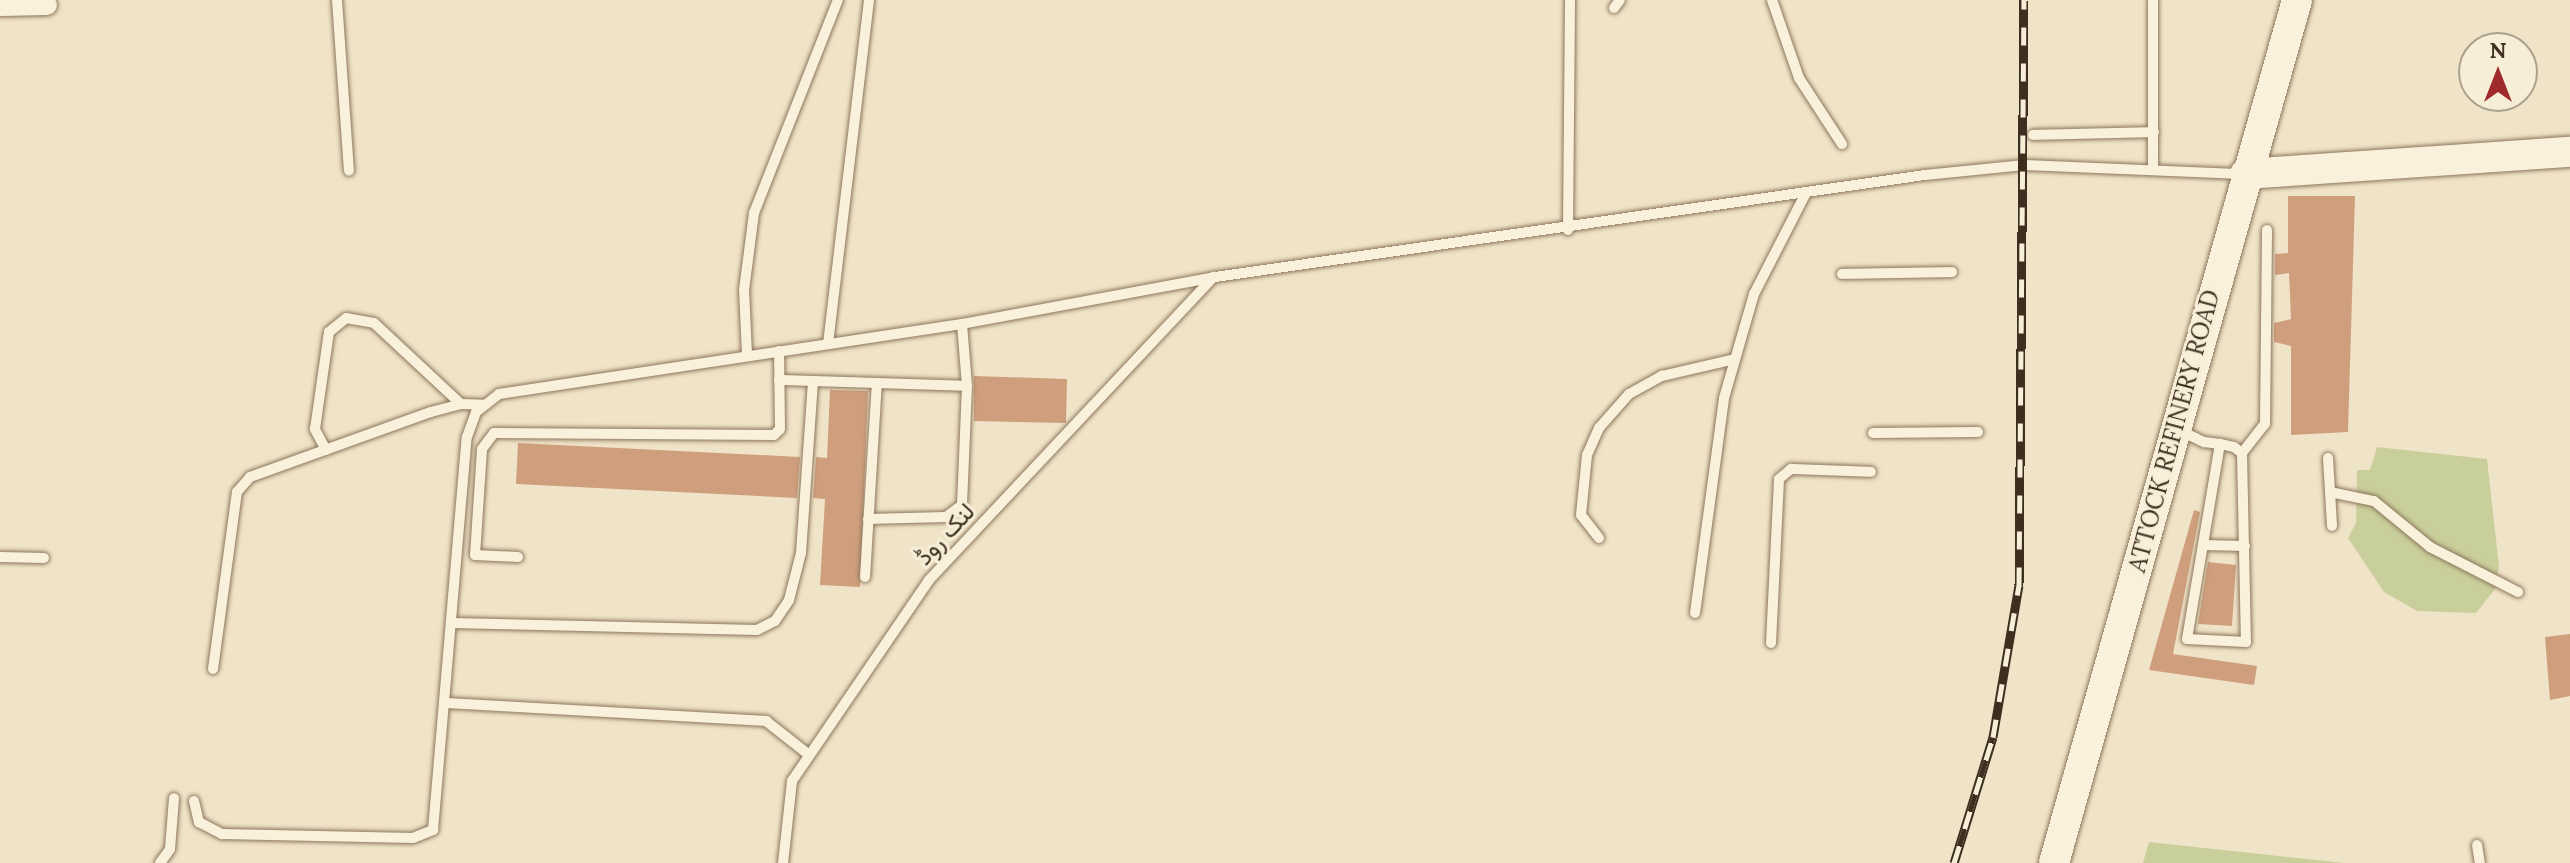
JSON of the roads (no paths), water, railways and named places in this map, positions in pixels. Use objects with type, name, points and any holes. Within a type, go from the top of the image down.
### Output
[{"type":"street","name":"ATTOCK REFINERY ROAD","points":[[2054,863],[2245,174],[2297,0]]},
{"type":"street","points":[[0,6],[47,5]]},
{"type":"street","points":[[2245,174],[2570,152]]},
{"type":"lane","points":[[337,0],[349,171]]},
{"type":"lane","points":[[747,355],[744,290],[754,213],[838,0]]},
{"type":"lane","points":[[828,344],[869,0]]},
{"type":"lane","points":[[1568,230],[1570,0]]},
{"type":"lane","points":[[1772,0],[1799,78],[1842,144]]},
{"type":"lane","points":[[2153,0],[2153,170]]},
{"type":"lane","points":[[2033,135],[2154,132]]},
{"type":"lane","points":[[194,801],[199,822],[222,834],[423,836],[437,818],[467,437],[476,412],[499,394],[540,384],[962,324],[1215,277],[2025,165],[2245,174]]},
{"type":"lane","points":[[1695,613],[1724,398],[1754,294],[1806,193]]},
{"type":"lane","points":[[2220,444],[2187,639],[2246,642],[2242,453],[2265,424],[2267,230]]},
{"type":"lane","points":[[1842,274],[1952,272]]},
{"type":"lane","name":"لنک روڈ","points":[[783,863],[792,781],[929,580],[1215,277]]},
{"type":"lane","points":[[326,450],[315,429],[329,332],[346,318],[374,323],[461,404]]},
{"type":"lane","points":[[868,519],[930,519],[959,510],[967,386],[962,324]]},
{"type":"lane","points":[[518,557],[475,555],[482,449],[494,433],[774,435],[780,429],[779,351]]},
{"type":"lane","points":[[1599,538],[1581,515],[1587,455],[1599,428],[1629,394],[1662,376],[1735,359]]},
{"type":"lane","points":[[779,380],[967,386]]},
{"type":"lane","points":[[453,623],[757,630],[775,621],[789,600],[801,553],[813,381]]},
{"type":"lane","points":[[865,577],[877,383]]},
{"type":"lane","points":[[213,669],[237,492],[250,477],[461,404],[485,405]]},
{"type":"lane","points":[[2175,428],[2242,453]]},
{"type":"lane","points":[[1873,433],[1978,432]]},
{"type":"lane","points":[[2328,458],[2332,526]]},
{"type":"lane","points":[[1771,643],[1779,479],[1791,469],[1871,472]]},
{"type":"lane","points":[[2330,492],[2374,501],[2430,547],[2518,592]]},
{"type":"lane","points":[[2203,545],[2245,546]]},
{"type":"lane","points":[[0,557],[44,558]]},
{"type":"lane","points":[[447,703],[766,721],[808,754]]},
{"type":"lane","points":[[160,863],[170,849],[174,798]]},
{"type":"lane","points":[[2477,845],[2480,863]]},
{"type":"railway","points":[[1954,863],[1993,737],[2019,585],[2024,0]]}]
